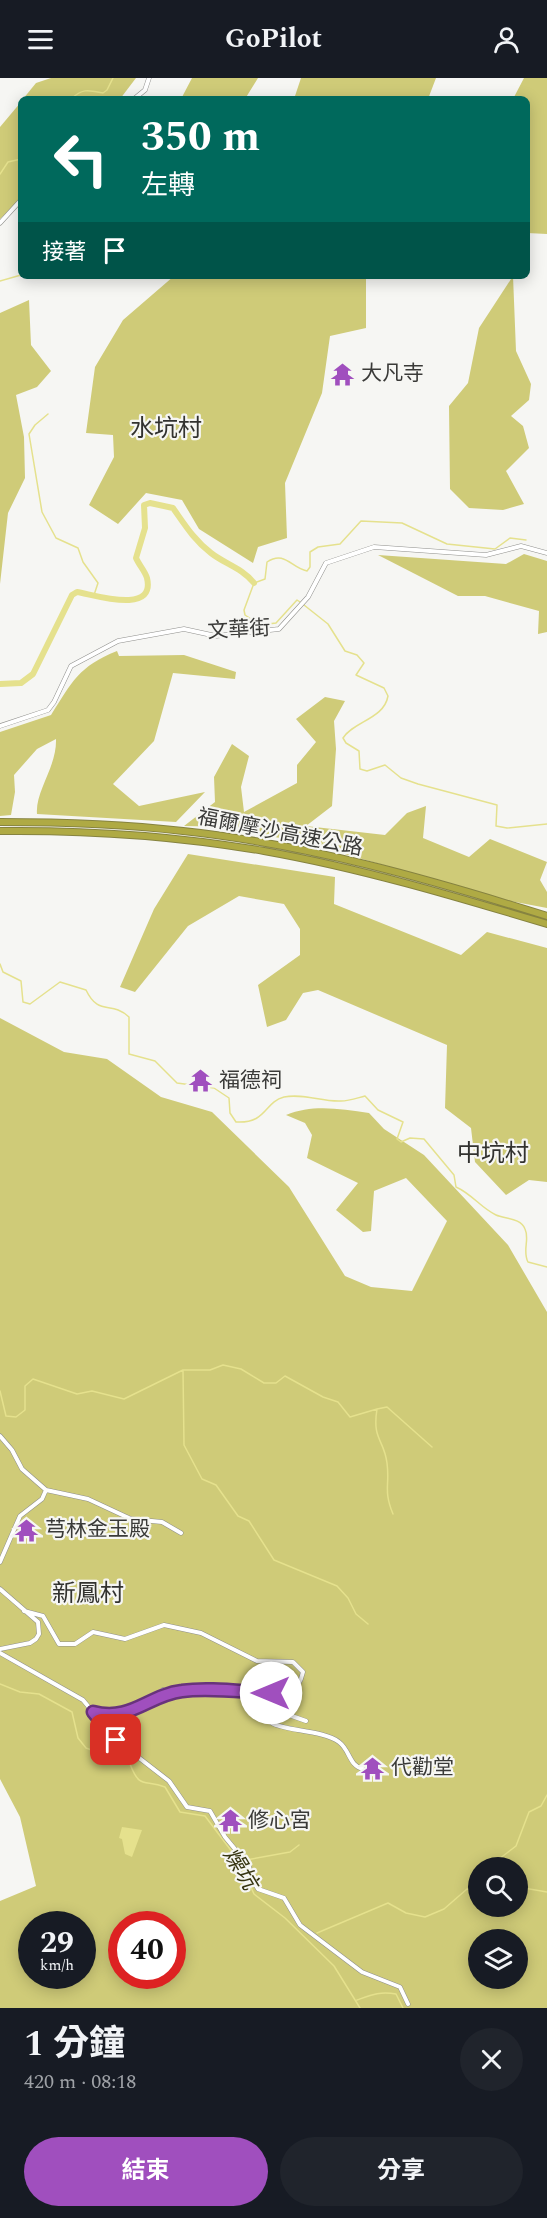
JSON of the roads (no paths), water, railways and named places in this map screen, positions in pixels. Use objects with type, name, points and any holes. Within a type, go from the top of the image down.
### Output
[{"type":"highway","name":"福爾摩沙高速公路","points":[[0,822],[142,827],[266,843],[453,887],[547,916]]},
{"type":"highway","name":"福爾摩沙高速公路","points":[[0,831],[142,835],[266,851],[406,883],[547,924]]},
{"type":"street","points":[[138,96],[145,90],[149,78]]},
{"type":"street","points":[[0,223],[18,203]]},
{"type":"street","name":"文華街","points":[[0,726],[48,710],[69,668],[112,643],[184,629],[213,636],[274,630],[284,626],[303,603],[328,561],[364,548],[486,555],[521,546],[547,553]]},
{"type":"street","points":[[0,1436],[12,1450],[22,1469],[46,1490],[88,1499],[131,1519],[162,1522],[181,1533]]},
{"type":"street","points":[[0,1562],[20,1516],[42,1499],[46,1490]]},
{"type":"street","points":[[0,1589],[38,1623],[39,1634],[36,1640],[30,1643],[0,1651]]},
{"type":"street","points":[[24,1611],[43,1616],[59,1644],[75,1644],[93,1632],[128,1639],[164,1625],[196,1631],[247,1658],[266,1662],[288,1660],[293,1662],[303,1672],[300,1685],[280,1708],[272,1720],[273,1724],[326,1735],[340,1742],[355,1767],[363,1769]]},
{"type":"street","points":[[0,1651],[72,1692],[93,1712],[116,1740],[169,1780],[187,1807],[210,1811],[225,1837],[249,1866],[258,1889],[284,1898],[300,1925],[362,1972],[400,1987],[408,2004]]},
{"type":"street","points":[[155,1699],[163,1690]]},
{"type":"street","points":[[93,1712],[128,1713],[155,1699],[185,1690],[293,1693]]},
{"type":"street","points":[[280,1708],[289,1715],[306,1721]]},
{"type":"waterway","points":[[75,96],[86,91],[103,93],[113,78]]},
{"type":"waterway","points":[[0,174],[8,162],[18,160]]},
{"type":"waterway","points":[[0,281],[18,276]]},
{"type":"waterway","points":[[48,414],[35,425],[29,434],[42,512],[56,538],[78,548],[83,562],[98,583],[94,595]]},
{"type":"waterway","points":[[0,684],[21,683],[33,674],[72,595],[77,592],[133,600],[142,596],[147,590],[147,578],[136,558],[145,528],[144,505],[150,503],[173,508],[205,548],[254,583]]},
{"type":"waterway","points":[[300,602],[297,600],[276,623],[260,625],[245,615],[244,610],[254,583],[265,579],[267,562],[279,558],[307,571],[310,567],[310,552],[318,547],[340,544],[361,521],[402,523],[447,544],[495,549],[510,538],[526,540]]},
{"type":"waterway","points":[[304,605],[328,624],[345,651],[357,655],[364,663],[356,675],[384,688],[388,696],[381,710],[348,732],[343,738],[346,743],[359,751],[360,769],[367,771],[385,765],[401,778],[497,805],[496,826],[507,828],[547,824]]},
{"type":"waterway","points":[[0,964],[3,972],[21,981],[23,1002],[30,1004],[60,982],[86,990],[91,998],[101,1006],[123,1012],[129,1017],[129,1054],[155,1061],[177,1083],[214,1088],[229,1098],[230,1113],[236,1122],[254,1120],[272,1103],[284,1097],[298,1096],[341,1101],[365,1096],[378,1110],[403,1122],[397,1139],[401,1142],[410,1138],[424,1139],[454,1175],[456,1187],[491,1212],[523,1225],[527,1237],[526,1258],[528,1262],[547,1267]]},
{"type":"waterway","points":[[0,1391],[6,1416],[16,1417],[25,1410],[25,1386],[33,1379],[77,1394],[92,1391],[124,1399],[183,1370],[210,1370],[223,1365],[241,1369],[264,1383],[276,1383],[285,1376],[323,1397],[338,1402],[350,1417],[377,1409],[376,1427],[386,1455],[387,1493],[393,1514]]},
{"type":"waterway","points":[[183,1370],[184,1445],[202,1479],[216,1485],[238,1516],[249,1521],[274,1560],[337,1586],[348,1598],[356,1614],[368,1624]]},
{"type":"waterway","points":[[377,1409],[387,1407],[432,1447]]},
{"type":"waterway","name":"燥坑","points":[[0,1684],[20,1692],[39,1694],[72,1712],[78,1738],[86,1748],[130,1764],[140,1781],[165,1787],[180,1812],[205,1816],[239,1861],[254,1894],[285,1918],[334,1966],[360,2008]]},
{"type":"waterway","points":[[502,1857],[516,1846],[529,1812],[541,1806],[547,1795]]},
{"type":"waterway","points":[[246,1860],[290,1852],[299,1845]]},
{"type":"waterway","points":[[317,1933],[388,1903],[406,1913],[425,1917],[444,1909],[468,1889]]},
{"type":"waterway","points":[[528,1889],[547,1892]]},
{"type":"waterway","points":[[357,2000],[380,1993],[396,1994],[403,2008]]},
{"type":"place","name":"大凡寺","points":[[343,374]]},
{"type":"place","name":"福德祠","points":[[201,1081]]},
{"type":"place","name":"芎林金玉殿","points":[[27,1530]]},
{"type":"place","name":"代勸堂","points":[[373,1768]]},
{"type":"place","name":"修心宮","points":[[230,1821]]},
{"type":"district","name":"水坑村","points":[[166,429]]},
{"type":"district","name":"中坑村","points":[[493,1154]]},
{"type":"district","name":"新鳳村","points":[[88,1594]]}]
